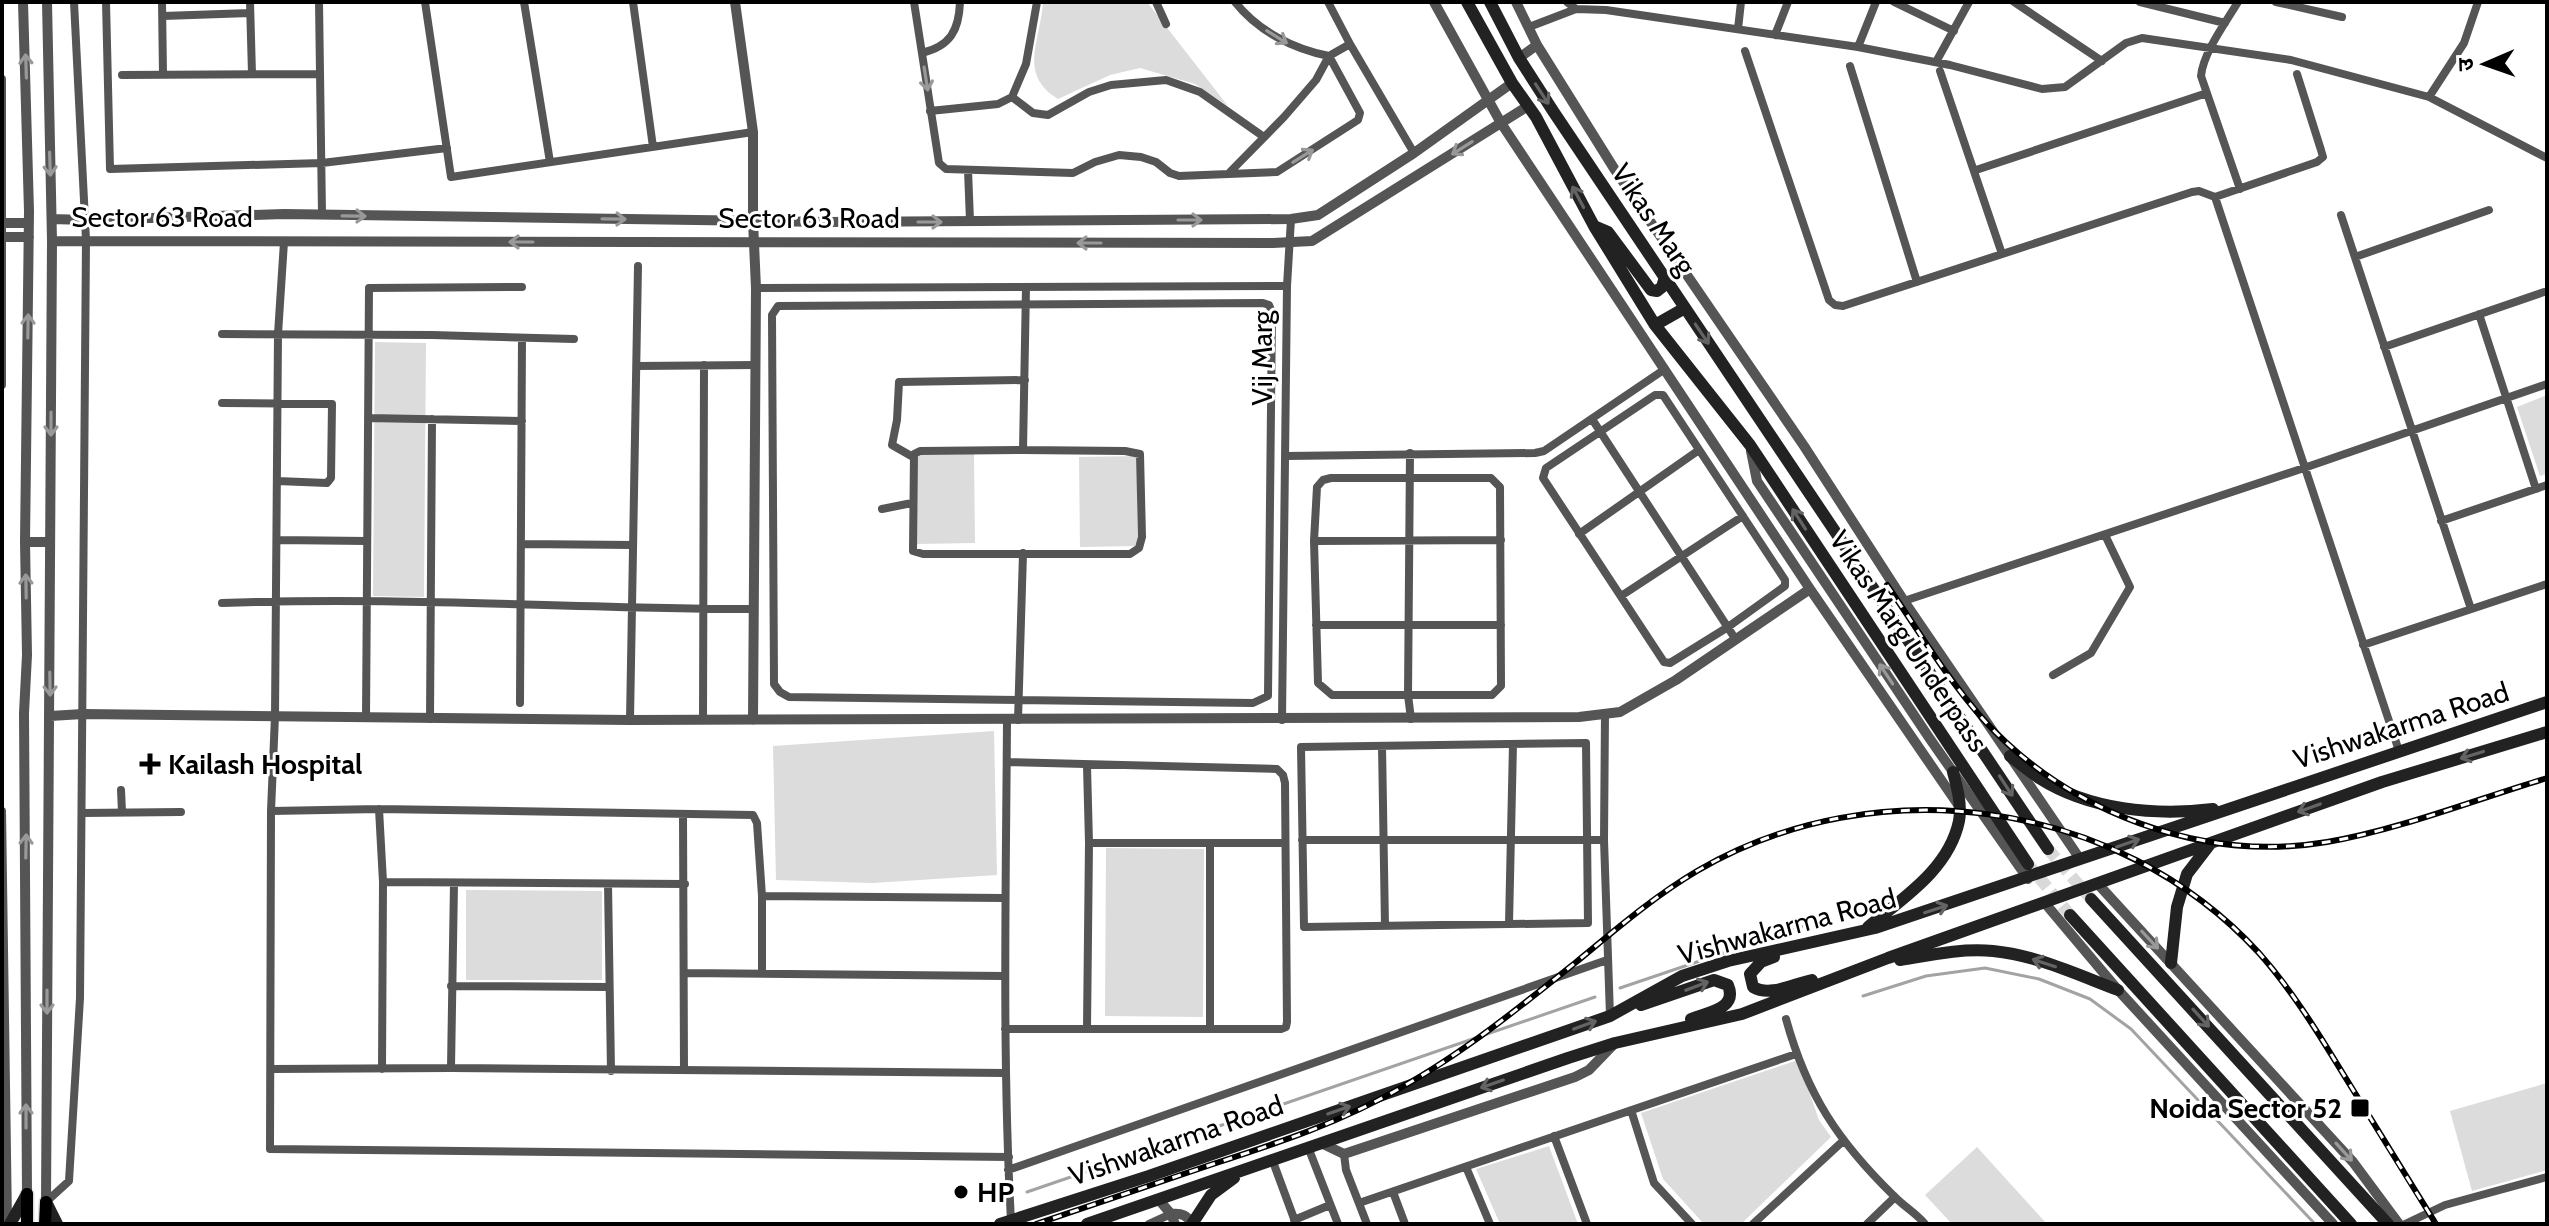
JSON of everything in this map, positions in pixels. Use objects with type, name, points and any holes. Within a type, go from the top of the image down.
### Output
[{"type":"main road","name":"Vikas Marg","points":[[1467,2],[1594,226],[1655,325],[1750,445]]},
{"type":"main road","name":"Vikas Marg","points":[[1490,2],[1519,58],[1787,457]]},
{"type":"main road","points":[[1594,226],[1608,232],[1651,290],[1660,289],[1665,277]]},
{"type":"main road","points":[[1655,325],[1685,308]]},
{"type":"main road","name":"Vikas Marg Underpass","points":[[1750,445],[2028,864]]},
{"type":"main road","name":"Vikas Marg Underpass","points":[[1787,457],[2048,849]]},
{"type":"main road","name":"Vishwakarma Road","points":[[1005,1222],[1149,1176],[1610,1016],[1682,976],[1728,961],[1862,932],[2028,879],[2547,702]]},
{"type":"main road","name":"Vishwakarma Road","points":[[1087,1224],[1615,1043],[1742,1014],[2382,782],[2547,732]]},
{"type":"main road","points":[[2010,756],[2041,779],[2092,802],[2136,810],[2169,811],[2237,806]]},
{"type":"main road","points":[[1862,932],[1930,876],[1952,841],[1959,819],[1953,772]]},
{"type":"main road","points":[[2171,963],[2177,907],[2187,874],[2210,844]]},
{"type":"main road","points":[[2091,899],[2388,1224]]},
{"type":"main road","points":[[2070,915],[2351,1224]]},
{"type":"main road","points":[[1789,949],[1754,967],[1750,974],[1753,987],[1770,991],[1811,980],[1839,977]]},
{"type":"main road","points":[[1884,960],[1898,961],[1938,953],[1992,951],[2041,961],[2118,990]]},
{"type":"main road","points":[[1622,1010],[1714,980],[1728,985],[1732,994],[1724,1006],[1669,1032]]},
{"type":"main road","points":[[1192,1224],[1219,1188],[1257,1165]]},
{"type":"main road","points":[[9,1224],[27,1194]]},
{"type":"main road","points":[[27,1194],[27,1224]]},
{"type":"main road","points":[[45,1224],[46,1202]]},
{"type":"main road","points":[[46,1202],[57,1224]]},
{"type":"street","points":[[23,2],[29,150],[25,542],[27,655],[24,713],[27,1194]]},
{"type":"street","points":[[46,1202],[52,241],[47,2]]},
{"type":"street","points":[[46,1202],[69,1181],[80,998],[86,240],[74,2]]},
{"type":"street","points":[[106,2],[110,169],[322,163],[447,148]]},
{"type":"street","points":[[162,2],[163,75]]},
{"type":"street","points":[[250,2],[252,74]]},
{"type":"street","points":[[319,2],[322,215]]},
{"type":"street","points":[[425,2],[451,177],[753,132]]},
{"type":"street","points":[[524,2],[550,162]]},
{"type":"street","points":[[633,2],[653,147]]},
{"type":"street","points":[[735,2],[753,132],[756,288],[753,720]]},
{"type":"street","points":[[914,2],[939,163],[946,169],[1073,173],[1119,155],[1156,162],[1179,176],[1277,172],[1358,120],[1360,113],[1329,56],[1284,42],[1235,2]]},
{"type":"street","points":[[922,53],[946,43],[954,33],[960,2]]},
{"type":"street","points":[[930,111],[998,104],[1012,97],[1026,64],[1037,2]]},
{"type":"street","points":[[1156,2],[1166,24]]},
{"type":"street","points":[[1328,2],[1414,153]]},
{"type":"street","points":[[1434,2],[1501,123],[1810,589],[1959,806]]},
{"type":"street","points":[[1516,2],[1537,45],[1615,170],[2080,859]]},
{"type":"street","points":[[1567,2],[1576,9]]},
{"type":"street","points":[[1738,29],[1741,2]]},
{"type":"street","points":[[1775,35],[1788,2]]},
{"type":"street","points":[[1858,47],[1876,2]]},
{"type":"street","points":[[1894,2],[1954,31]]},
{"type":"street","points":[[1969,2],[1938,66],[1976,170],[2002,254]]},
{"type":"street","points":[[2014,2],[2102,61]]},
{"type":"street","points":[[2140,2],[2225,23]]},
{"type":"street","points":[[2238,2],[2201,68],[2201,76],[2240,189]]},
{"type":"street","points":[[2276,2],[2342,17]]},
{"type":"street","points":[[2429,97],[2464,43],[2478,2]]},
{"type":"street","points":[[1529,27],[1576,9],[1606,10],[1858,47],[2042,89],[2065,87],[2126,43],[2142,38],[2291,60],[2429,97],[2547,158]]},
{"type":"street","points":[[163,16],[250,13]]},
{"type":"street","points":[[1229,173],[1316,80],[1329,56],[1350,44]]},
{"type":"street","points":[[1519,58],[1537,45]]},
{"type":"street","points":[[1745,51],[1829,300],[1843,306],[2192,192],[2199,191],[2215,197],[2317,162],[2323,157],[2297,74]]},
{"type":"street","points":[[1850,66],[1917,282]]},
{"type":"street","points":[[122,75],[320,74]]},
{"type":"street","points":[[2,79],[2,385]]},
{"type":"street","points":[[1012,97],[1033,113],[1048,115],[1089,92],[1111,85],[1128,81],[1166,80],[1208,96],[1264,137]]},
{"type":"street","name":"Sector 63 Road","points":[[52,219],[322,215],[753,221],[1291,219],[1318,215],[1414,153],[1512,83]]},
{"type":"street","points":[[1976,170],[2207,93]]},
{"type":"street","name":"Sector 63 Road","points":[[52,241],[1312,241],[1528,106]]},
{"type":"street","points":[[968,170],[970,221]]},
{"type":"street","points":[[2215,197],[2399,751]]},
{"type":"street","points":[[2355,257],[2489,210]]},
{"type":"street","points":[[2341,215],[2471,609]]},
{"type":"street","points":[[1287,286],[1291,219]]},
{"type":"street","points":[[2,223],[28,223]]},
{"type":"street","points":[[2,237],[29,237]]},
{"type":"street","points":[[284,242],[278,334],[270,1149],[1009,1157]]},
{"type":"street","points":[[630,720],[638,266]]},
{"type":"street","name":"Vij Marg","points":[[756,288],[1287,286],[1282,720]]},
{"type":"street","points":[[366,718],[369,288],[522,287]]},
{"type":"street","points":[[1023,450],[1026,287]]},
{"type":"street","points":[[2384,347],[2544,292]]},
{"type":"street","points":[[787,305],[1026,305],[1269,305],[1272,327],[1268,696],[1253,703],[789,697],[774,684],[772,315],[778,306],[787,305]]},
{"type":"street","points":[[2479,314],[2536,489]]},
{"type":"street","points":[[222,334],[574,339]]},
{"type":"street","points":[[520,703],[522,338]]},
{"type":"street","points":[[703,720],[704,365]]},
{"type":"street","points":[[637,366],[756,365]]},
{"type":"street","points":[[1286,456],[1544,451],[1665,369]]},
{"type":"street","points":[[913,457],[892,445],[899,382],[1025,380]]},
{"type":"street","points":[[1904,601],[2547,384]]},
{"type":"street","points":[[1655,395],[1663,395],[1785,580],[1785,586],[1670,663],[1664,662],[1543,478],[1546,468],[1601,433],[1655,395]]},
{"type":"street","points":[[222,403],[332,404],[331,478],[327,483],[277,481]]},
{"type":"street","points":[[368,418],[522,421]]},
{"type":"street","points":[[430,719],[432,419]]},
{"type":"street","points":[[1592,419],[1736,640]]},
{"type":"street","points":[[1750,445],[1757,481],[2028,879]]},
{"type":"street","points":[[1787,457],[1804,446]]},
{"type":"street","points":[[1023,450],[1140,454],[1142,537],[1139,548],[1130,554],[915,553],[912,543],[913,457],[920,451],[1023,450]]},
{"type":"street","points":[[1579,534],[1699,450]]},
{"type":"street","points":[[1410,453],[1408,695],[1411,719]]},
{"type":"street","points":[[1491,478],[1500,487],[1501,540],[1501,686],[1492,695],[1332,695],[1318,683],[1314,541],[1317,487],[1323,480],[1491,478]]},
{"type":"street","points":[[2441,521],[2547,485]]},
{"type":"street","points":[[882,509],[912,503]]},
{"type":"street","points":[[1621,596],[1743,516]]},
{"type":"street","points":[[2053,675],[2091,653],[2130,587],[2105,535]]},
{"type":"street","points":[[277,540],[367,541]]},
{"type":"street","points":[[1314,541],[1501,540]]},
{"type":"street","points":[[25,542],[50,542]]},
{"type":"street","points":[[522,544],[633,545]]},
{"type":"street","points":[[1005,1222],[1009,1157],[1004,976],[1007,762],[1013,720],[1020,699],[1023,553]]},
{"type":"street","points":[[2363,645],[2547,584]]},
{"type":"street","points":[[50,716],[630,720],[1579,717],[1620,712],[1676,680],[1810,589]]},
{"type":"street","points":[[222,603],[432,602],[754,609]]},
{"type":"street","points":[[1316,625],[1501,625]]},
{"type":"street","points":[[1605,714],[1604,840],[1610,1016]]},
{"type":"street","points":[[1586,743],[1588,923],[1304,927],[1301,747],[1513,744],[1586,743]]},
{"type":"street","points":[[1509,924],[1513,744]]},
{"type":"street","points":[[1382,746],[1385,926]]},
{"type":"street","points":[[1005,1029],[1286,1027],[1285,783],[1277,769],[1007,762]]},
{"type":"street","points":[[1087,766],[1087,1028]]},
{"type":"street","points":[[121,790],[122,812]]},
{"type":"street","points":[[271,811],[379,809],[753,815],[757,823],[762,896],[762,973]]},
{"type":"street","points":[[379,809],[383,882],[382,1069]]},
{"type":"street","points":[[2,811],[5,1198],[9,1224]]},
{"type":"street","points":[[82,813],[181,812]]},
{"type":"street","points":[[683,815],[684,1070]]},
{"type":"street","points":[[1302,840],[1604,840]]},
{"type":"street","points":[[1089,843],[1283,843]]},
{"type":"street","points":[[1210,844],[1210,1028]]},
{"type":"street","points":[[383,882],[685,884]]},
{"type":"street","points":[[451,1068],[454,883]]},
{"type":"street","points":[[2097,883],[2353,1162],[2402,1224],[2445,1205],[2547,1177]]},
{"type":"street","points":[[608,884],[611,1071]]},
{"type":"street","points":[[762,896],[1004,898]]},
{"type":"street","points":[[2044,902],[2118,990],[2333,1224]]},
{"type":"street","points":[[25,924],[47,924]]},
{"type":"street","points":[[1008,1170],[1607,960]]},
{"type":"street","points":[[685,973],[1004,976]]},
{"type":"street","points":[[451,986],[609,987]]},
{"type":"street","points":[[1786,1019],[1796,1054],[1814,1094],[1843,1141],[1925,1224]]},
{"type":"street","points":[[1321,1143],[1344,1154],[1575,1077],[1589,1070],[1615,1043]]},
{"type":"street","points":[[1359,1203],[1796,1054]]},
{"type":"street","points":[[272,1069],[1005,1073]]},
{"type":"street","points":[[1631,1110],[1654,1183],[1692,1224]]},
{"type":"street","points":[[1554,1136],[1587,1224]]},
{"type":"street","points":[[1753,1224],[1843,1141]]},
{"type":"street","points":[[1308,1147],[1338,1224]]},
{"type":"street","points":[[1344,1154],[1346,1170],[1367,1224]]},
{"type":"street","points":[[1272,1159],[1295,1222],[1330,1205]]},
{"type":"street","points":[[1466,1167],[1490,1224]]},
{"type":"street","points":[[1393,1192],[1405,1224]]},
{"type":"street","points":[[1867,1224],[1895,1197]]},
{"type":"street","points":[[1159,1200],[1173,1219]]},
{"type":"street","points":[[1149,1224],[1183,1214],[1192,1224]]},
{"type":"shaded area","points":[[1043,2],[1147,2],[1228,106],[1195,84],[1140,68],[1110,75],[1058,99],[1038,79],[1035,67],[1034,55]]},
{"type":"shaded area","points":[[375,342],[426,343],[424,597],[373,596]]},
{"type":"shaded area","points":[[2547,395],[2547,474],[2540,476],[2517,407]]},
{"type":"shaded area","points":[[974,454],[975,543],[917,544],[916,455]]},
{"type":"shaded area","points":[[1137,456],[1138,546],[1080,547],[1079,457]]},
{"type":"shaded area","points":[[994,731],[997,875],[873,883],[776,880],[773,746]]},
{"type":"shaded area","points":[[1106,848],[1204,849],[1203,1017],[1105,1016]]},
{"type":"shaded area","points":[[466,890],[602,891],[602,980],[466,980]]},
{"type":"shaded area","points":[[1798,1060],[1819,1120],[1831,1137],[1741,1224],[1704,1224],[1663,1179],[1641,1113]]},
{"type":"shaded area","points":[[2547,1083],[2547,1170],[2472,1191],[2450,1111]]},
{"type":"shaded area","points":[[1549,1146],[1578,1224],[1500,1224],[1476,1169]]},
{"type":"shaded area","points":[[1977,1147],[2047,1224],[1952,1224],[1925,1195]]},
{"type":"waterway","points":[[1620,988],[1803,926]]},
{"type":"waterway","points":[[1863,996],[1926,976],[1985,968],[2039,979],[2090,999],[2131,1029],[2315,1224]]},
{"type":"waterway","points":[[1027,1192],[1595,997]]},
{"type":"tunnel","points":[[2048,849],[2091,899]]},
{"type":"tunnel","points":[[2028,864],[2070,915]]},
{"type":"railway","points":[[1887,585],[1956,686],[1982,718],[2016,751],[2054,780],[2095,804],[2139,823],[2185,837],[2232,845],[2279,847],[2327,842],[2409,822],[2547,778]]},
{"type":"railway","points":[[1036,1224],[1286,1140],[1379,1099],[1425,1074],[1491,1029],[1681,881],[1767,838],[1840,818],[1916,810],[1992,815],[2066,832],[2137,860],[2202,901],[2259,953],[2293,996],[2436,1224]]},
{"type":"place","name":"Kailash Hospital","points":[[150,764]]},
{"type":"place","name":"Noida Sector 52","points":[[2360,1108]]},
{"type":"place","name":"HP","points":[[961,1192]]}]
